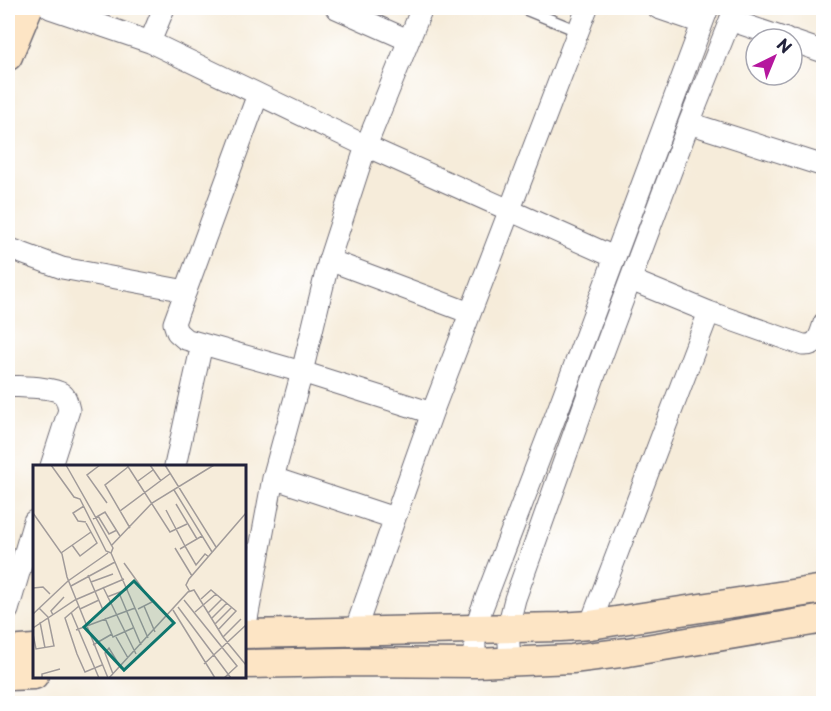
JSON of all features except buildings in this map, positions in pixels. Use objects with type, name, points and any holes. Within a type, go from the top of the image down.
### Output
[{"type":"street","points":[[8,56],[28,8]]},
{"type":"street","points":[[50,8],[150,42],[366,146],[614,257]]},
{"type":"street","points":[[150,42],[164,8]]},
{"type":"street","points":[[336,8],[408,40]]},
{"type":"street","points":[[246,628],[273,478],[329,260],[366,146],[422,8]]},
{"type":"street","points":[[356,631],[432,413],[587,8]]},
{"type":"street","points":[[476,663],[475,628],[481,611],[705,15],[658,8]]},
{"type":"street","points":[[510,661],[508,627],[515,598],[594,377],[732,14],[760,27]]},
{"type":"street","points":[[804,45],[824,52]]},
{"type":"street","points":[[258,94],[174,323],[177,332],[185,339],[302,372],[432,413]]},
{"type":"street","points":[[689,123],[824,166]]},
{"type":"street","points":[[8,248],[62,268],[186,291]]},
{"type":"street","points":[[329,260],[470,313]]},
{"type":"street","points":[[631,280],[709,312],[803,345],[810,346],[816,343],[820,338],[824,323]]},
{"type":"street","points":[[590,625],[709,312]]},
{"type":"street","points":[[175,465],[202,344]]},
{"type":"street","points":[[8,386],[55,390],[62,393],[67,400],[69,410],[51,465]]},
{"type":"street","points":[[273,478],[394,518]]},
{"type":"street","points":[[8,610],[33,525]]},
{"type":"street","points":[[246,634],[590,625],[824,588]]},
{"type":"street","points":[[246,663],[476,663],[572,659],[628,652],[824,619]]},
{"type":"street","points":[[8,651],[33,649]]},
{"type":"street","points":[[8,676],[33,675]]},
{"type":"lane","points":[[522,8],[578,31]]}]
